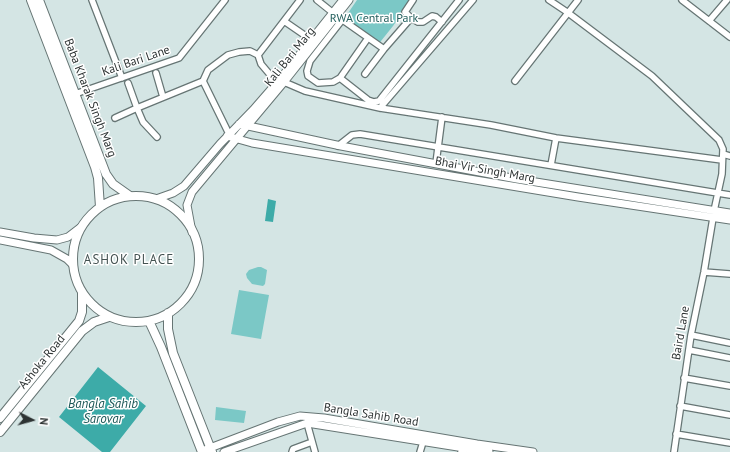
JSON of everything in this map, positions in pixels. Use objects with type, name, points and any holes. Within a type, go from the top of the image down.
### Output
[{"type":"main road","name":"Baba Kharak Singh Marg","points":[[31,0],[95,167],[98,178],[100,207]]},
{"type":"main road","name":"Baba Kharak Singh Marg","points":[[39,0],[106,174],[113,184],[130,196]]},
{"type":"main road","points":[[130,196],[143,196],[156,199],[175,210],[188,224],[196,240],[198,254],[196,277],[182,302],[168,313],[149,321],[129,322],[109,317],[94,306],[82,292],[75,276],[73,265],[75,241],[81,227],[100,207],[115,200],[130,196]]},
{"type":"main road","name":"Ashoka Road","points":[[0,418],[78,321],[83,307],[82,292]]},
{"type":"main road","points":[[168,313],[168,329],[174,353],[211,450]]},
{"type":"main road","name":"Ashoka Road","points":[[0,432],[82,332],[94,322],[109,317]]},
{"type":"main road","points":[[149,321],[202,452]]},
{"type":"street","points":[[92,0],[122,78]]},
{"type":"street","name":"Kali Bari Lane","points":[[75,94],[179,58],[225,0]]},
{"type":"street","points":[[258,55],[300,0]]},
{"type":"street","points":[[317,0],[384,49]]},
{"type":"street","name":"Kali Bari Marg","points":[[337,16],[342,0]]},
{"type":"street","name":"Kali Bari Marg","points":[[243,125],[313,41],[350,0]]},
{"type":"street","points":[[413,0],[405,12],[411,18],[418,22],[423,22],[432,16],[436,17],[442,22]]},
{"type":"street","points":[[340,78],[368,100],[374,102],[380,100],[459,0]]},
{"type":"street","points":[[380,108],[473,0]]},
{"type":"street","points":[[549,0],[652,76],[722,144],[723,157]]},
{"type":"street","points":[[682,0],[730,37]]},
{"type":"street","points":[[709,21],[727,0]]},
{"type":"street","points":[[515,81],[574,1]]},
{"type":"street","points":[[337,16],[310,61],[307,71],[308,76],[318,83],[334,82],[340,78],[368,38]]},
{"type":"street","points":[[365,74],[411,18]]},
{"type":"street","points":[[284,21],[313,41]]},
{"type":"street","name":"Kali Bari Marg","points":[[274,89],[284,82],[313,41]]},
{"type":"street","points":[[115,118],[203,81],[208,70],[228,56],[239,52],[250,51],[258,55],[261,64],[272,77],[274,89]]},
{"type":"street","points":[[156,73],[163,97]]},
{"type":"street","points":[[203,81],[228,136]]},
{"type":"street","points":[[284,82],[305,91],[380,108],[491,124],[556,138],[723,157],[730,156]]},
{"type":"street","points":[[128,83],[143,122],[157,137]]},
{"type":"street","points":[[436,163],[442,117]]},
{"type":"street","points":[[156,199],[172,193],[184,186],[228,136],[243,125]]},
{"type":"street","points":[[192,232],[187,205],[192,192],[236,140],[243,125]]},
{"type":"street","name":"Bhai Vir Singh Marg","points":[[243,125],[338,146],[714,214],[730,220]]},
{"type":"street","points":[[338,146],[352,135],[360,134],[730,195]]},
{"type":"street","name":"Bhai Vir Singh Marg","points":[[228,136],[236,140],[570,196],[714,214],[730,213]]},
{"type":"street","points":[[551,165],[556,138]]},
{"type":"street","name":"Baird Lane","points":[[674,452],[691,335],[722,174],[723,157]]},
{"type":"street","points":[[0,232],[34,238],[60,240],[68,237],[81,227]]},
{"type":"street","points":[[32,246],[34,238]]},
{"type":"street","points":[[0,240],[56,252],[73,265]]},
{"type":"street","points":[[704,272],[730,274]]},
{"type":"street","points":[[691,335],[730,343]]},
{"type":"street","points":[[689,350],[730,358]]},
{"type":"street","points":[[684,378],[730,386]]},
{"type":"street","points":[[680,406],[730,415]]},
{"type":"street","name":"Bangla Sahib Road","points":[[202,452],[211,450],[278,422],[300,416],[324,418],[533,452]]},
{"type":"street","points":[[307,423],[315,452]]},
{"type":"street","name":"Bangla Sahib Road","points":[[224,452],[307,423],[489,452]]},
{"type":"street","points":[[676,434],[730,443]]},
{"type":"street","points":[[292,452],[293,450],[312,442]]},
{"type":"street","points":[[420,452],[423,442]]},
{"type":"green space","name":"RWA Central Park","points":[[357,0],[411,0],[377,46],[344,19]]},
{"type":"green space","points":[[258,267],[267,270],[265,284],[263,286],[252,284],[247,278],[246,274],[249,270]]},
{"type":"green space","points":[[239,290],[269,295],[261,339],[231,334]]},
{"type":"green space","points":[[216,407],[246,411],[244,423],[215,420]]},
{"type":"water","points":[[268,199],[276,201],[273,222],[265,221]]},
{"type":"water","name":"Bangla Sahib Sarovar","points":[[98,367],[146,406],[110,452],[102,452],[59,417]]},
{"type":"district","name":"ASHOK PLACE","points":[[129,260]]}]
